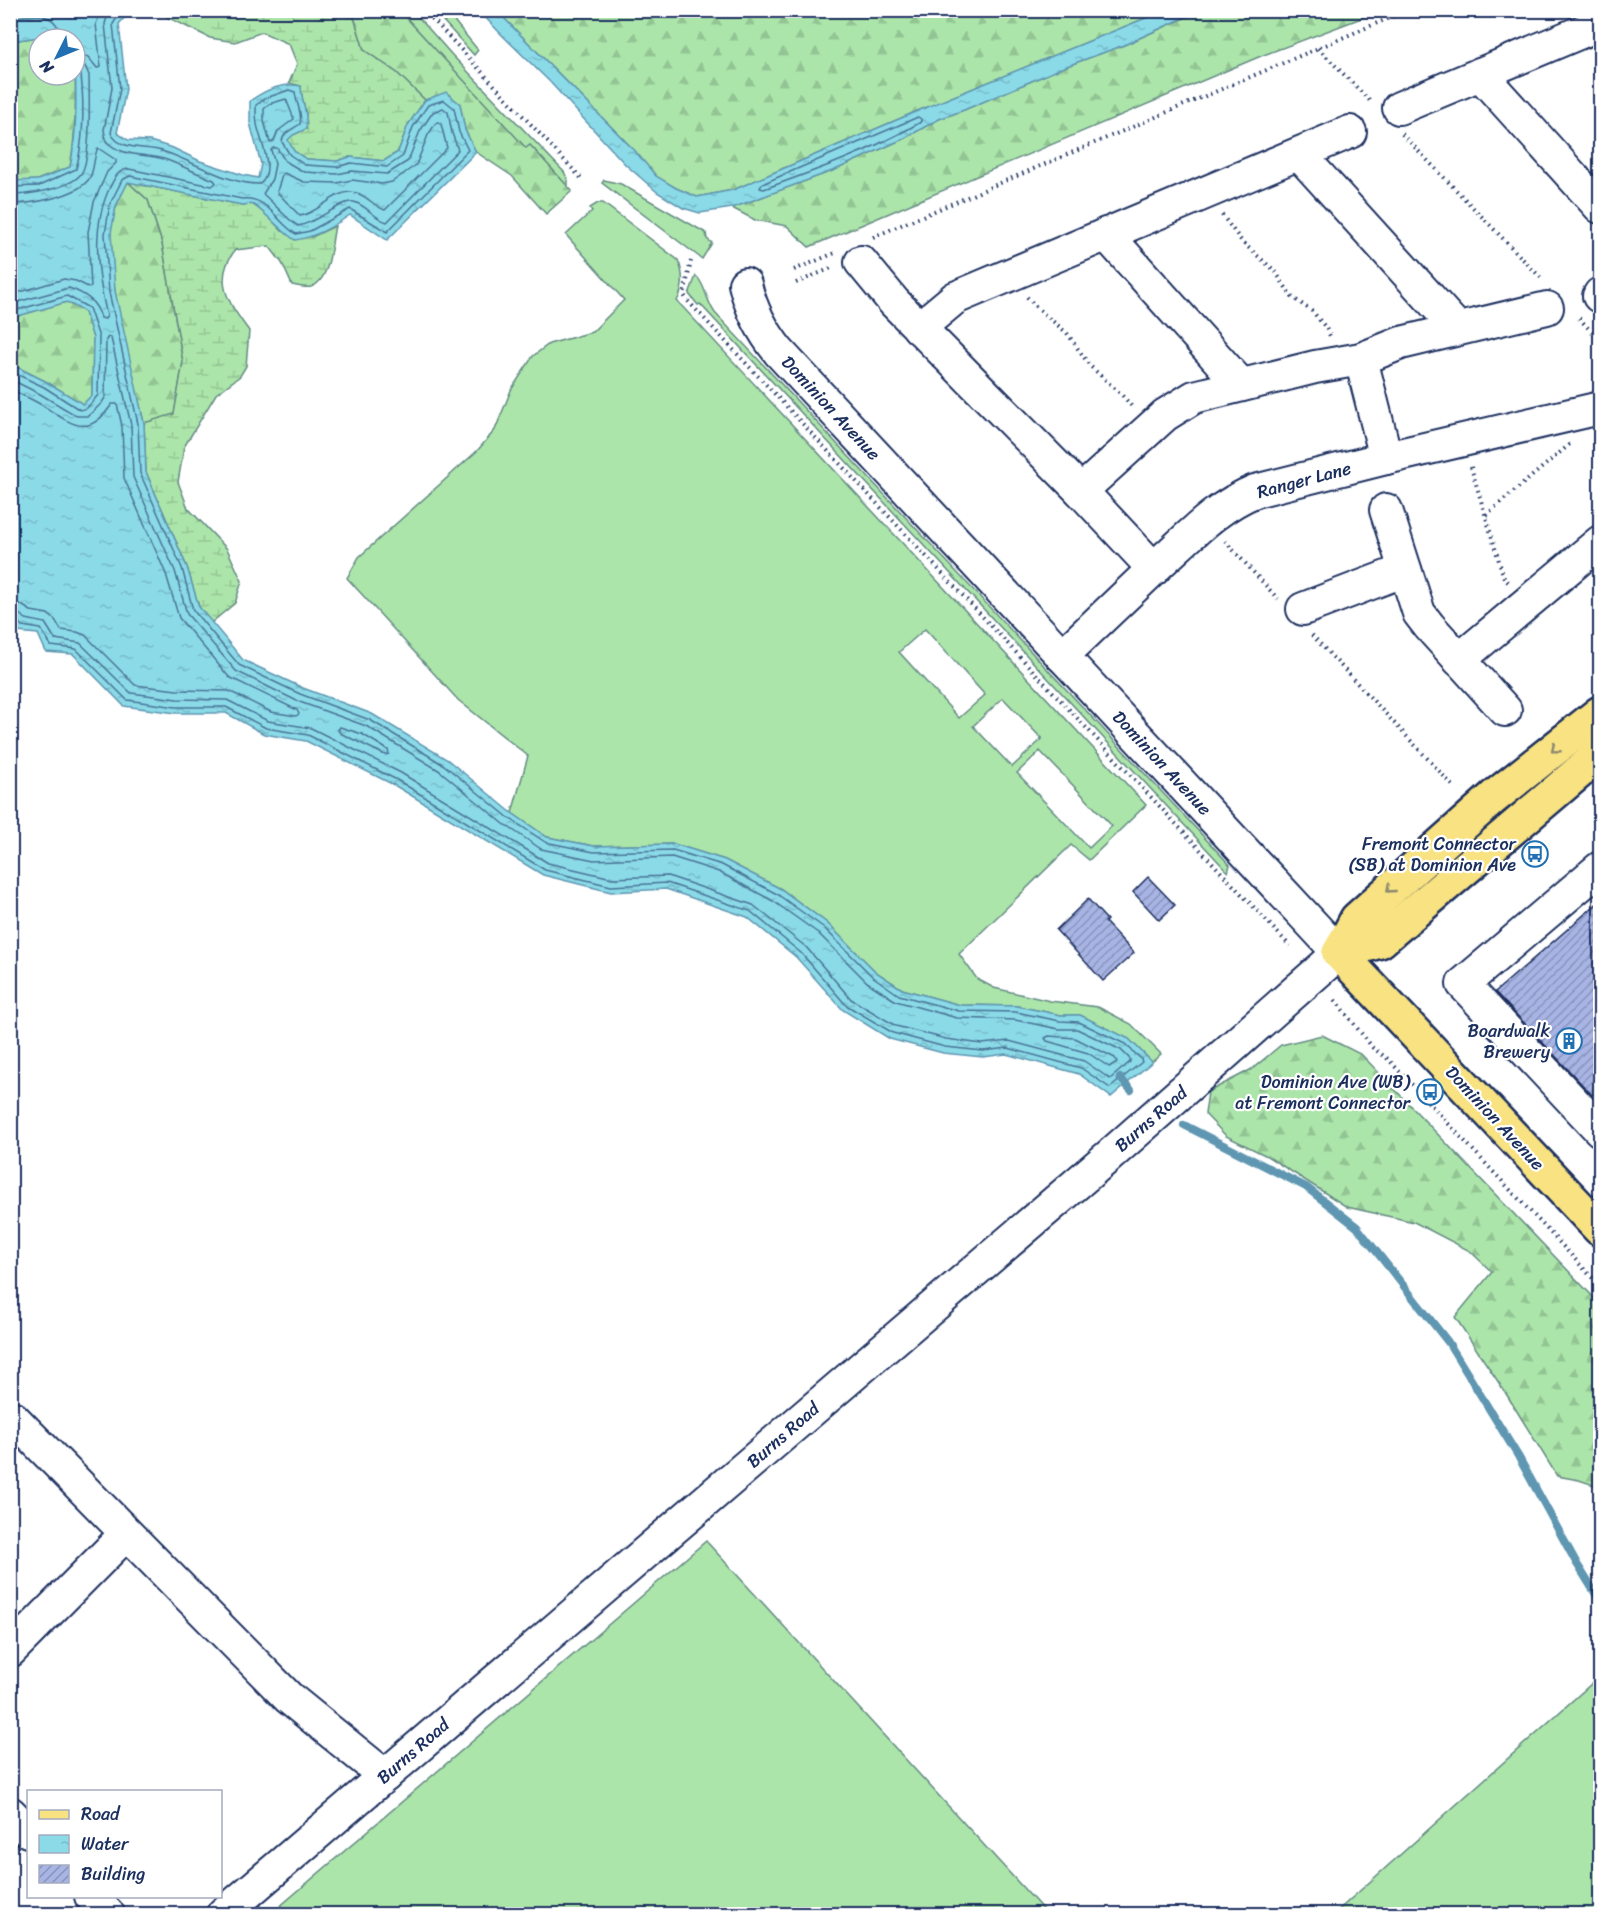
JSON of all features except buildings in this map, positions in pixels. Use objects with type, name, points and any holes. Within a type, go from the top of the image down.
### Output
[{"type":"main road","points":[[1339,953],[1356,918],[1494,797],[1600,712]]},
{"type":"main road","points":[[1339,953],[1380,941],[1600,754]]},
{"type":"main road","name":"Dominion Avenue","points":[[1339,953],[1600,1229]]},
{"type":"street","points":[[1392,116],[1480,74],[1600,24]]},
{"type":"street","points":[[1480,74],[1600,207]]},
{"type":"street","points":[[919,328],[955,298],[1350,132]]},
{"type":"street","points":[[1299,154],[1457,328]]},
{"type":"street","points":[[1106,234],[1241,385]]},
{"type":"street","points":[[858,250],[894,302],[1081,491],[1154,569]]},
{"type":"street","name":"Dominion Avenue","points":[[745,284],[757,321],[779,352],[1339,953]]},
{"type":"street","points":[[1081,491],[1147,430],[1183,402],[1206,393],[1349,361],[1401,343],[1457,328],[1546,295]]},
{"type":"street","points":[[1349,361],[1386,458]]},
{"type":"street","name":"Ranger Lane","points":[[1062,656],[1217,512],[1255,491],[1600,408]]},
{"type":"street","points":[[1386,510],[1419,613],[1505,710]]},
{"type":"street","points":[[1460,660],[1600,542]]},
{"type":"street","points":[[1296,612],[1405,570]]},
{"type":"street","points":[[1600,868],[1463,984],[1600,1130]]},
{"type":"street","name":"Burns Road","points":[[223,1914],[1134,1134],[1339,953]]},
{"type":"street","points":[[11,1417],[289,1698],[385,1776]]},
{"type":"street","points":[[10,1651],[126,1534]]},
{"type":"street","points":[[10,1813],[27,1830]]},
{"type":"street","points":[[93,1898],[108,1914]]},
{"type":"path","points":[[424,10],[582,179]]},
{"type":"path","points":[[794,270],[858,250],[1408,10]]},
{"type":"path","points":[[1318,48],[1392,116],[1546,295]]},
{"type":"path","points":[[1215,189],[1221,214],[1241,240],[1267,262],[1292,297],[1312,312],[1326,328],[1334,345],[1349,361]]},
{"type":"path","points":[[691,261],[684,295],[687,300],[1290,946]]},
{"type":"path","points":[[1014,273],[1032,303],[1067,333],[1090,366],[1128,401],[1147,430]]},
{"type":"path","points":[[795,283],[812,276]]},
{"type":"path","points":[[1592,302],[1600,341]]},
{"type":"path","points":[[1486,515],[1573,442]]},
{"type":"path","points":[[1471,467],[1504,578],[1527,603]]},
{"type":"path","points":[[1224,541],[1296,612],[1455,788]]},
{"type":"path","points":[[1335,1000],[1373,1048],[1388,1059],[1600,1286]]},
{"type":"green space","points":[[158,11],[352,11],[364,50],[396,72],[425,100],[408,125],[398,152],[384,161],[350,157],[337,161],[306,159],[294,151],[287,140],[306,129],[307,123],[301,86],[289,83],[297,64],[289,44],[262,32],[235,42],[210,38]]},
{"type":"green space","points":[[352,11],[400,11],[526,148],[530,145],[572,191],[546,214],[512,176],[476,152],[465,130],[460,104],[446,93],[425,100],[396,72],[364,50]]},
{"type":"green space","points":[[400,11],[413,11],[564,172],[568,180],[568,187],[530,145],[526,149]]},
{"type":"green space","points":[[434,11],[446,11],[478,50],[474,55]]},
{"type":"green space","points":[[497,11],[1163,11],[920,110],[733,190],[697,197],[656,177],[635,151]]},
{"type":"green space","points":[[1200,11],[1380,11],[1261,56],[809,247],[787,226],[755,220],[732,208],[835,170],[903,139],[939,119],[1064,67],[1124,45]]},
{"type":"green space","points":[[27,39],[27,87],[75,87],[73,144],[70,167],[37,180],[11,181],[11,41]]},
{"type":"green space","points":[[604,180],[621,184],[706,233],[707,239],[712,243],[702,259],[602,183]]},
{"type":"green space","points":[[128,182],[148,200],[162,243],[183,362],[174,415],[144,423],[117,305],[111,257],[112,220]]},
{"type":"green space","points":[[128,182],[242,205],[252,204],[264,212],[282,231],[312,237],[335,226],[331,251],[323,277],[311,287],[292,285],[282,263],[269,246],[235,250],[228,261],[224,282],[226,292],[235,311],[249,331],[246,366],[240,376],[216,394],[184,447],[178,482],[188,508],[227,549],[242,581],[235,603],[211,623],[199,607],[187,567],[146,472],[144,423],[174,414],[183,362],[162,243],[148,200]]},
{"type":"green space","points":[[603,203],[678,260],[682,281],[677,301],[1146,805],[1089,860],[1071,845],[959,954],[977,979],[994,988],[1050,1001],[1098,1007],[1131,1024],[1161,1054],[1152,1062],[1129,1039],[1080,1015],[1061,1015],[1017,1006],[960,1005],[902,989],[876,972],[827,923],[781,889],[725,860],[674,844],[594,846],[547,837],[512,813],[528,756],[458,700],[347,578],[359,557],[477,451],[495,430],[511,390],[533,356],[549,344],[592,332],[624,300],[566,235],[592,211],[590,208]],"holes":[[[925,629],[985,695],[959,718],[899,652]],[[1003,698],[1042,739],[1012,767],[973,726]],[[1040,751],[1112,826],[1089,848],[1017,773]]]},
{"type":"green space","points":[[696,276],[702,283],[715,313],[1230,865],[1228,872],[700,304],[698,305],[689,294]]},
{"type":"green space","points":[[67,302],[85,312],[93,338],[92,395],[83,405],[47,382],[11,364],[10,318]]},
{"type":"green space","points":[[1322,1035],[1362,1055],[1600,1304],[1600,1487],[1557,1476],[1455,1317],[1492,1272],[1470,1251],[1414,1222],[1347,1207],[1267,1156],[1226,1136],[1205,1114],[1208,1092],[1252,1069],[1281,1045]]},
{"type":"green space","points":[[706,1541],[1047,1914],[271,1914]]},
{"type":"green space","points":[[1600,1676],[1600,1914],[1334,1914]]},
{"type":"water","points":[[11,10],[130,11],[119,24],[126,89],[117,133],[128,140],[150,141],[173,148],[200,161],[258,178],[261,164],[250,123],[250,101],[274,88],[287,85],[301,86],[306,129],[288,140],[294,151],[306,159],[337,161],[350,157],[384,161],[398,152],[408,125],[425,100],[446,92],[460,104],[465,130],[476,152],[387,240],[350,215],[324,231],[295,240],[252,204],[242,205],[128,182],[116,206],[111,233],[115,291],[144,423],[146,472],[187,567],[199,607],[243,660],[303,688],[372,714],[448,760],[512,813],[547,837],[594,846],[674,844],[725,860],[781,889],[827,923],[876,972],[902,989],[960,1005],[1017,1006],[1061,1015],[1080,1015],[1129,1039],[1152,1062],[1111,1097],[1079,1074],[1006,1054],[983,1057],[943,1053],[890,1039],[843,1010],[796,957],[747,917],[666,889],[611,892],[543,875],[394,785],[306,741],[264,734],[226,713],[176,713],[124,706],[73,654],[46,652],[38,634],[17,632],[10,621],[11,364],[83,404],[92,395],[93,338],[85,312],[67,302],[11,318],[11,181],[38,180],[70,167],[75,135],[76,87],[87,87],[87,27],[27,27],[27,39],[11,41]]},
{"type":"water","points":[[479,11],[497,11],[635,151],[656,176],[697,197],[733,190],[920,110],[1163,11],[1199,11],[1124,45],[1064,67],[939,119],[903,139],[835,170],[732,208],[700,213],[683,208],[657,192],[625,164],[549,81]]},
{"type":"waterway","points":[[1120,1078],[1131,1090]]},
{"type":"waterway","points":[[1184,1125],[1306,1187],[1357,1227],[1448,1342],[1518,1456],[1577,1564],[1600,1601]]},
{"type":"place","name":"Fremont Connector (SB) at Dominion Ave","points":[[1535,854]]},
{"type":"place","name":"Boardwalk Brewery","points":[[1569,1041]]},
{"type":"place","name":"Dominion Ave (WB) at Fremont Connector","points":[[1430,1092]]}]
